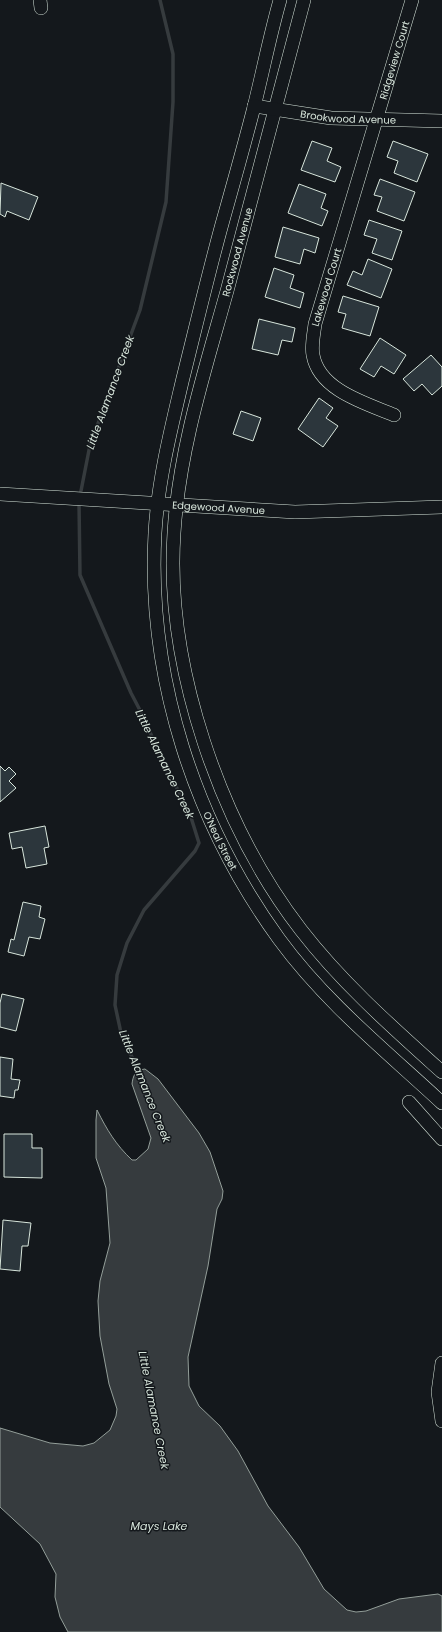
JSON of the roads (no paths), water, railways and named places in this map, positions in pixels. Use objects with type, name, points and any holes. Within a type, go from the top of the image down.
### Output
[{"type":"street","points":[[158,505],[169,436],[208,275],[254,106],[280,0]]},
{"type":"street","name":"Rockwood Avenue","points":[[177,506],[192,416],[277,109],[304,0]]},
{"type":"street","name":"Ridgeview Court","points":[[377,120],[412,0]]},
{"type":"street","name":"Brookwood Avenue","points":[[254,106],[331,118],[442,121]]},
{"type":"street","name":"Lakewood Court","points":[[377,120],[315,324],[313,355],[322,375],[331,384],[352,397],[394,415]]},
{"type":"street","name":"Edgewood Avenue","points":[[0,494],[158,505],[295,512],[440,506]]},
{"type":"street","name":"O'Neal Street","points":[[158,505],[155,535],[155,595],[164,666],[179,738],[214,829],[233,867],[256,906],[305,971],[338,1008],[442,1103]]},
{"type":"street","points":[[177,506],[174,533],[174,582],[181,654],[206,746],[224,795],[271,886],[299,928],[346,984],[442,1072]]},
{"type":"street","points":[[409,1102],[442,1140]]},
{"type":"street","points":[[442,1363],[438,1392],[442,1421]]},
{"type":"water","name":"Mays Lake","points":[[145,1069],[158,1079],[199,1133],[210,1152],[223,1191],[222,1199],[217,1209],[208,1266],[188,1357],[189,1386],[199,1406],[220,1426],[238,1451],[268,1506],[299,1547],[324,1589],[347,1610],[356,1612],[366,1611],[399,1599],[438,1594],[442,1596],[442,1632],[68,1632],[60,1617],[55,1597],[56,1574],[40,1544],[0,1507],[0,1428],[50,1443],[83,1446],[94,1443],[110,1430],[116,1416],[117,1409],[109,1384],[100,1336],[98,1301],[100,1281],[110,1243],[106,1188],[96,1158],[96,1120],[97,1110],[112,1137],[132,1160],[136,1160],[148,1149],[151,1138],[132,1084],[135,1074]]},
{"type":"waterway","name":"Little Alamance Creek","points":[[80,496],[90,445],[140,310],[166,202],[173,102],[173,54],[160,0]]},
{"type":"waterway","name":"Little Alamance Creek","points":[[79,502],[80,575],[131,693],[143,716],[162,760],[189,811],[199,843],[195,851],[144,910],[127,943],[117,975],[115,1005],[121,1033],[126,1046],[141,1073]]}]
